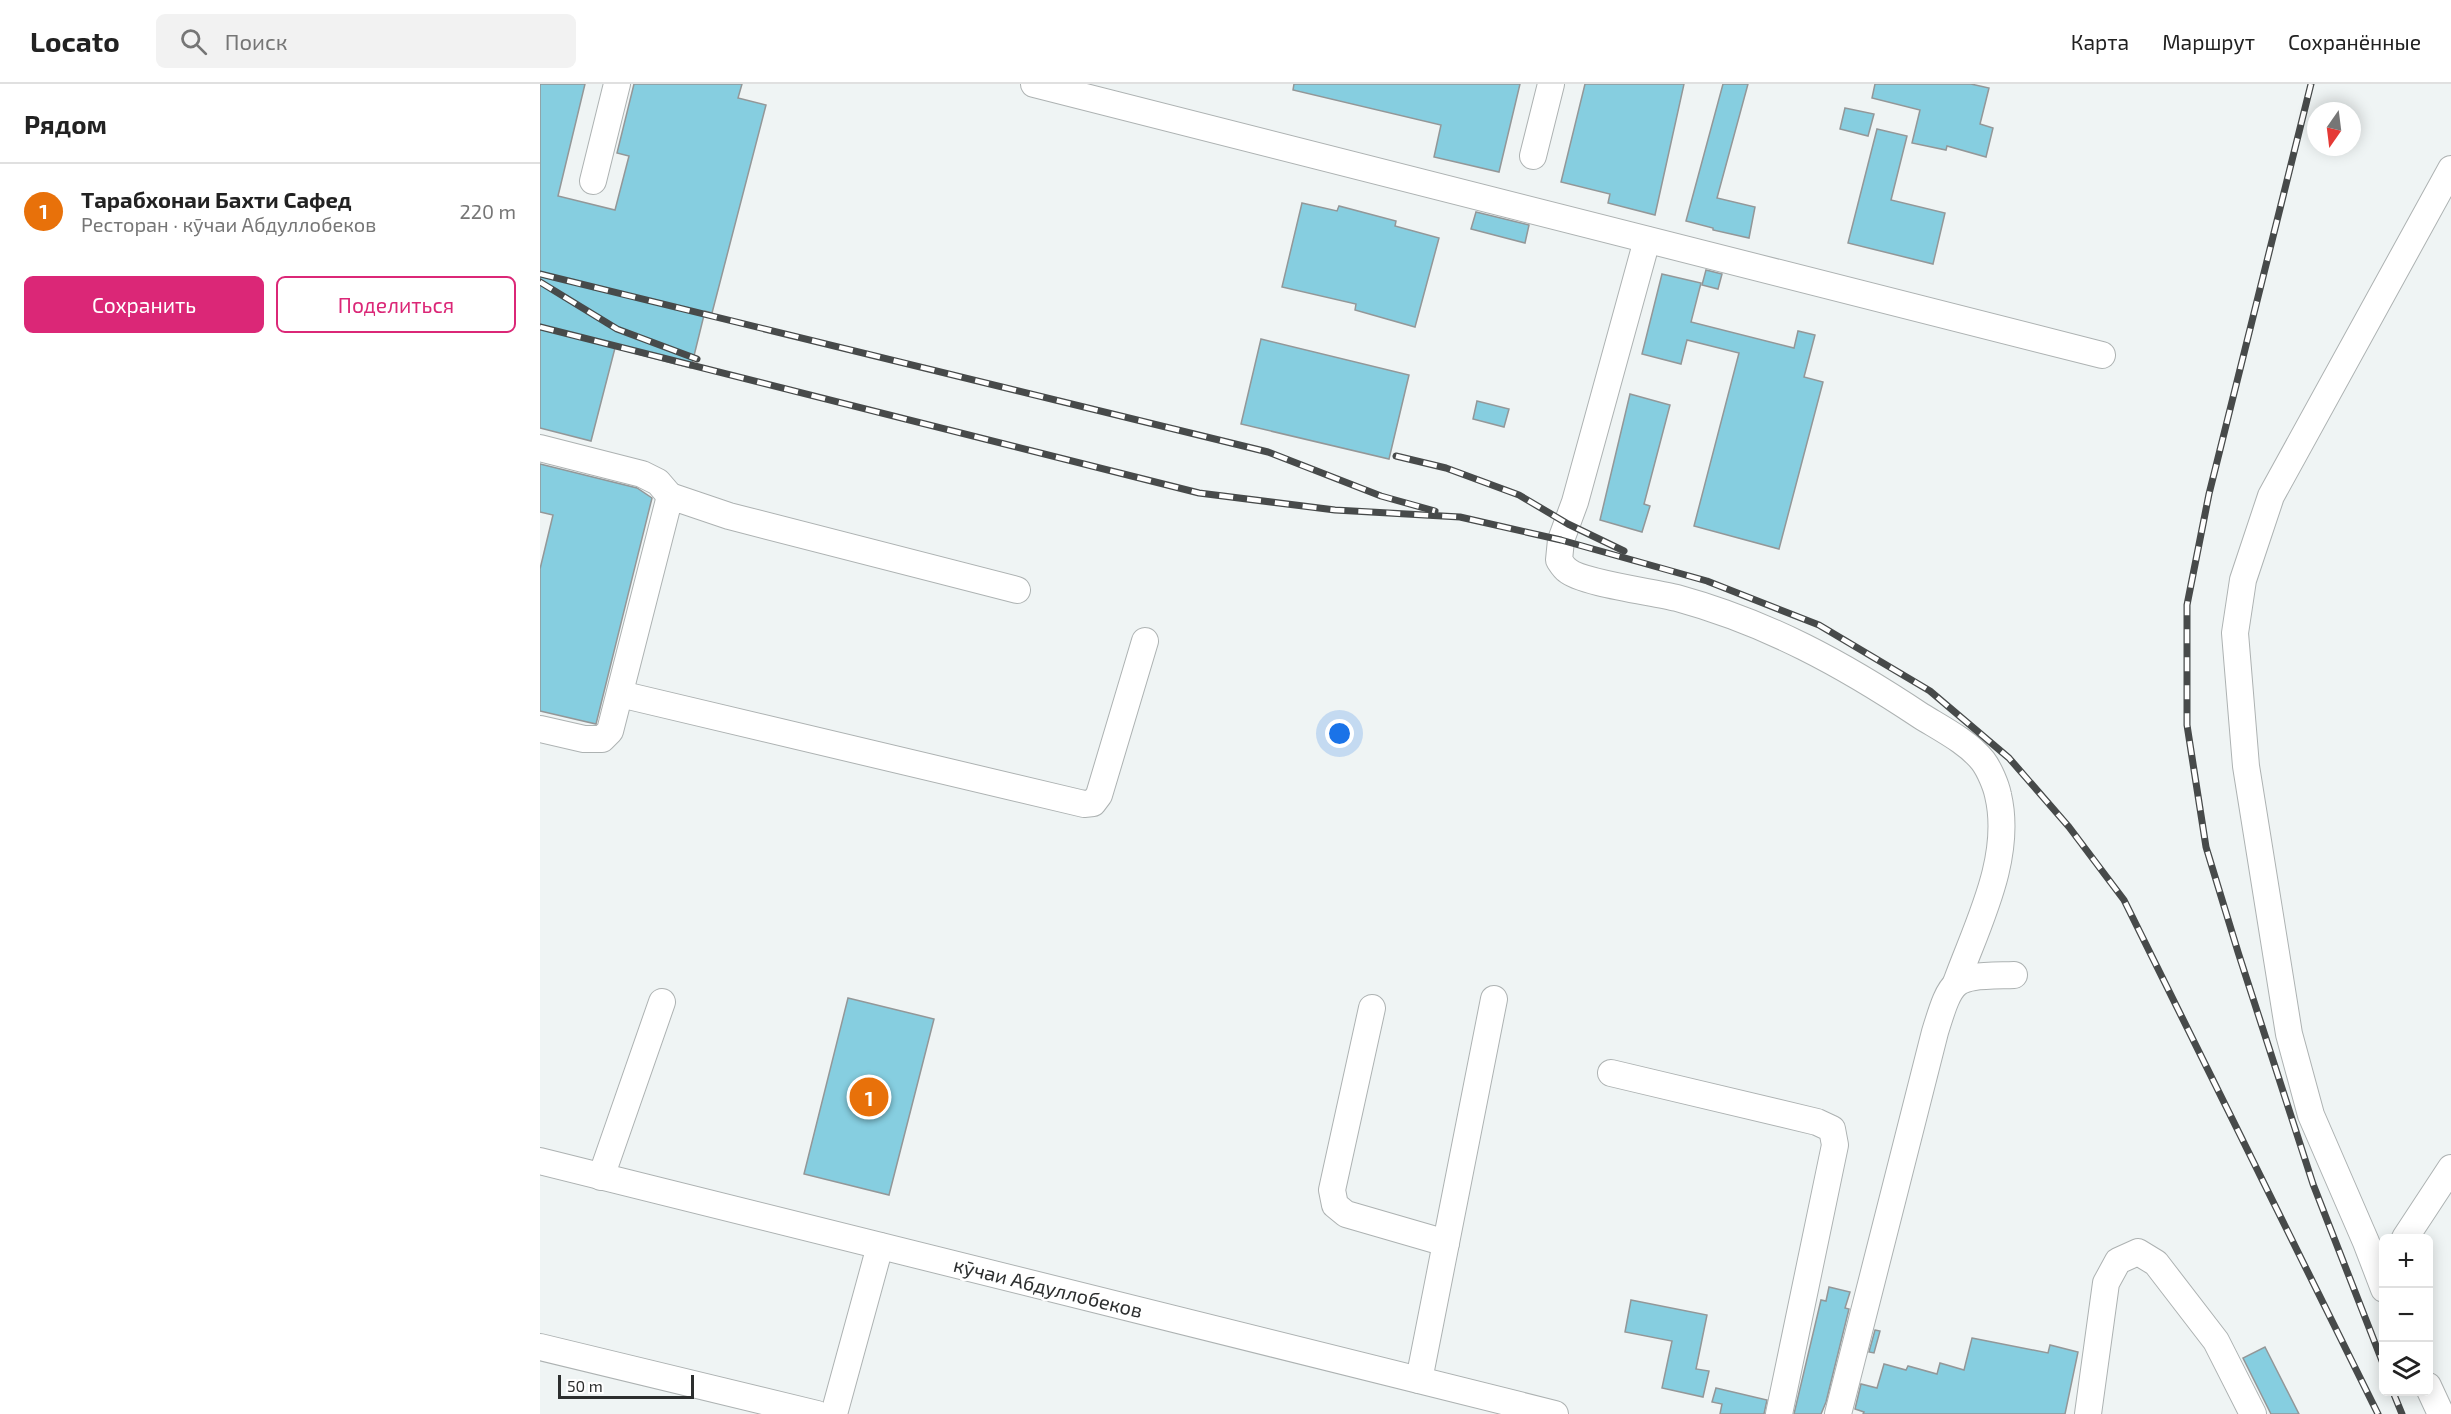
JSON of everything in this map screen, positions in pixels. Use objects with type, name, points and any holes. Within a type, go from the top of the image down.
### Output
[{"type":"street","points":[[593,181],[617,84]]},
{"type":"street","points":[[1035,84],[1081,90],[1647,240],[2102,356]]},
{"type":"street","points":[[1533,156],[1551,84]]},
{"type":"street","points":[[2379,1273],[2311,1115],[2289,1034],[2246,766],[2235,633],[2243,580],[2271,496],[2451,169]]},
{"type":"street","points":[[1647,240],[1575,502],[1561,540],[1558,560],[1568,572],[1582,578],[1675,597],[1739,617],[1818,653],[1874,684],[1964,743],[1984,762],[1998,794],[2002,827],[1991,887],[1956,983],[1946,995],[1935,1032],[1838,1414]]},
{"type":"street","points":[[540,448],[642,474],[658,482],[669,496],[729,516],[1017,590]]},
{"type":"street","points":[[540,729],[584,740],[602,739],[610,731],[669,496]]},
{"type":"street","points":[[620,694],[1084,804],[1093,803],[1099,795],[1145,641]]},
{"type":"street","points":[[1956,983],[1966,978],[2014,975]]},
{"type":"street","points":[[1419,1380],[1494,999]]},
{"type":"street","points":[[601,1176],[662,1002]]},
{"type":"street","points":[[1372,1008],[1332,1190],[1335,1205],[1346,1214],[1446,1243]]},
{"type":"street","points":[[1611,1073],[1818,1122],[1832,1129],[1835,1145],[1779,1414]]},
{"type":"street","name":"кӯчаи Абдуллобеков","points":[[540,1161],[1555,1414]]},
{"type":"street","points":[[2408,1234],[2451,1168]]},
{"type":"street","points":[[834,1414],[880,1246]]},
{"type":"street","points":[[2088,1414],[2106,1283],[2118,1261],[2138,1252],[2156,1263],[2216,1341],[2253,1414]]},
{"type":"street","points":[[540,1347],[817,1414]]},
{"type":"street","points":[[2433,1396],[2441,1414]]},
{"type":"building","points":[[540,84],[585,84],[558,196],[615,210],[629,156],[617,153],[634,84],[742,84],[738,98],[766,105],[712,313],[705,311],[691,368],[615,348],[591,441],[540,428]]},
{"type":"building","points":[[1294,84],[1520,84],[1499,172],[1434,157],[1441,125],[1293,90]]},
{"type":"building","points":[[1585,84],[1684,84],[1655,215],[1608,203],[1610,194],[1561,182]]},
{"type":"building","points":[[1723,84],[1748,84],[1717,198],[1755,207],[1749,238],[1686,221]]},
{"type":"building","points":[[1875,84],[1971,84],[1989,88],[1980,124],[1993,128],[1986,157],[1947,146],[1946,150],[1912,143],[1920,110],[1872,98]]},
{"type":"building","points":[[1845,108],[1874,114],[1868,136],[1840,129]]},
{"type":"building","points":[[1877,129],[1907,136],[1891,200],[1945,213],[1933,264],[1848,243]]},
{"type":"building","points":[[1302,203],[1337,211],[1339,206],[1396,221],[1395,226],[1439,238],[1415,327],[1355,310],[1356,304],[1282,287]]},
{"type":"building","points":[[1476,212],[1529,225],[1525,243],[1471,229]]},
{"type":"building","points":[[1706,270],[1722,274],[1718,289],[1702,285]]},
{"type":"building","points":[[1662,274],[1701,283],[1691,322],[1794,348],[1798,331],[1815,335],[1804,377],[1823,382],[1779,549],[1694,526],[1739,353],[1687,340],[1681,364],[1642,354]]},
{"type":"building","points":[[1261,339],[1409,375],[1389,459],[1241,424]]},
{"type":"building","points":[[1630,394],[1670,405],[1644,504],[1650,506],[1642,532],[1600,520]]},
{"type":"building","points":[[1477,401],[1509,409],[1504,427],[1473,419]]},
{"type":"building","points":[[540,464],[637,488],[652,498],[596,724],[540,711],[540,569],[553,515],[540,512]]},
{"type":"building","points":[[848,998],[934,1019],[889,1195],[804,1174]]},
{"type":"building","points":[[1829,1287],[1850,1292],[1845,1308],[1849,1309],[1826,1402],[1821,1414],[1794,1414],[1821,1300],[1826,1301]]},
{"type":"building","points":[[1631,1300],[1707,1315],[1696,1369],[1709,1371],[1703,1397],[1662,1388],[1672,1341],[1625,1332]]},
{"type":"building","points":[[1875,1330],[1880,1331],[1874,1353],[1869,1352]]},
{"type":"building","points":[[1972,1338],[2048,1353],[2050,1345],[2078,1352],[2065,1414],[1863,1414],[1864,1412],[1855,1409],[1861,1384],[1877,1388],[1884,1364],[1906,1370],[1908,1366],[1937,1374],[1940,1363],[1964,1370]]},
{"type":"building","points":[[2265,1347],[2299,1414],[2271,1414],[2243,1358]]},
{"type":"building","points":[[1716,1388],[1767,1400],[1764,1414],[1720,1414],[1722,1404],[1712,1402]]},
{"type":"railway","points":[[2311,84],[2209,494],[2187,605],[2187,725],[2206,847],[2238,952],[2313,1184],[2379,1353]]},
{"type":"railway","points":[[540,274],[1268,452],[1381,496],[1435,511]]},
{"type":"railway","points":[[540,282],[617,329],[697,359]]},
{"type":"railway","points":[[540,327],[1199,493],[1335,510],[1460,517],[1561,540],[1707,581],[1819,625],[1930,691],[2009,758],[2069,827],[2124,900],[2378,1414]]},
{"type":"railway","points":[[1396,456],[1446,468],[1519,495],[1568,524],[1624,551]]},
{"type":"railway","points":[[2395,1396],[2402,1414]]},
{"type":"place","name":"Тарабхонаи Бахти Сафед","points":[[869,1097]]}]
